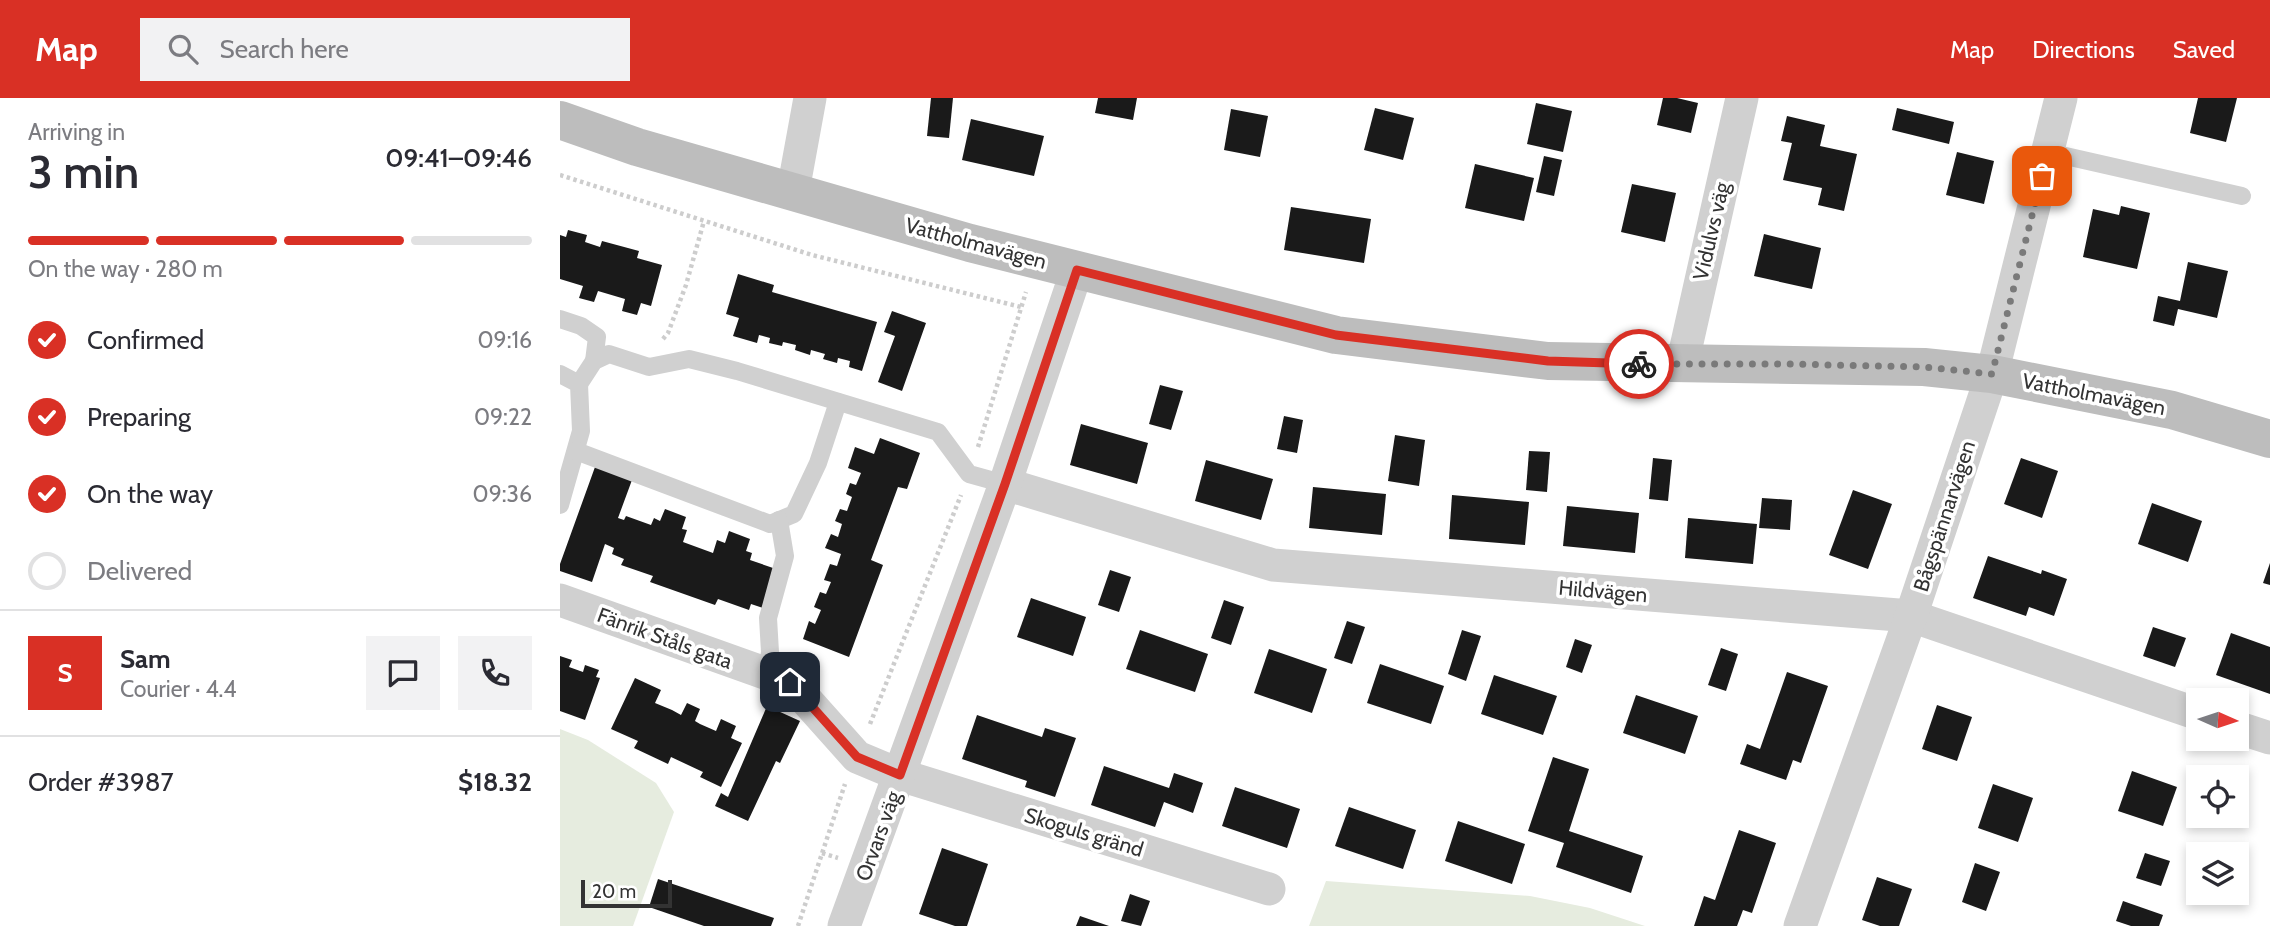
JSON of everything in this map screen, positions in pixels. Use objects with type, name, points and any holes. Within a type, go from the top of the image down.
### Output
[{"type":"main road","name":"Vattholmavägen","points":[[560,120],[637,147],[970,243],[1336,335],[1548,361],[1924,367],[1992,374],[2172,410],[2270,439]]},
{"type":"street","points":[[793,191],[810,98]]},
{"type":"street","name":"Vidulvs väg","points":[[1682,365],[1742,98]]},
{"type":"street","name":"Bågspännarvägen","points":[[1800,926],[1911,616],[1992,374],[2061,98]]},
{"type":"street","name":"Orvars väg","points":[[844,926],[1005,484],[1077,270]]},
{"type":"street","name":"Hildvägen","points":[[1005,484],[1273,565],[1911,616],[2186,710]]},
{"type":"street","name":"Fänrik Ståls gata","points":[[560,600],[790,682],[857,757],[900,775]]},
{"type":"street","points":[[2249,731],[2270,738]]},
{"type":"street","name":"Skoguls gränd","points":[[900,775],[1269,889]]},
{"type":"lane","points":[[2048,152],[2242,196]]},
{"type":"lane","points":[[560,319],[581,326],[597,337],[594,361],[579,384],[581,431],[560,505]]},
{"type":"lane","points":[[594,361],[609,354],[649,367],[689,359],[737,371],[938,432],[969,474],[1005,484]]},
{"type":"lane","points":[[560,374],[579,384]]},
{"type":"lane","points":[[576,451],[770,524],[794,514],[818,463],[838,402]]},
{"type":"lane","points":[[767,674],[770,652],[768,618],[785,556],[779,520]]},
{"type":"path","points":[[560,175],[812,255],[1021,307]]},
{"type":"path","points":[[640,364],[668,333],[686,285],[704,221]]},
{"type":"path","points":[[798,926],[850,770],[969,474],[1037,260]]},
{"type":"path","points":[[822,853],[843,859]]},
{"type":"shaded area","points":[[560,729],[588,740],[656,783],[674,812],[633,926],[560,926]]},
{"type":"shaded area","points":[[1326,881],[1530,896],[1590,908],[1645,926],[1309,926]]},
{"type":"building","points":[[931,98],[953,98],[949,138],[927,136]]},
{"type":"building","points":[[1098,98],[1137,98],[1133,120],[1095,113]]},
{"type":"building","points":[[1663,98],[1698,103],[1691,133],[1657,125]]},
{"type":"building","points":[[2198,98],[2237,98],[2226,142],[2190,133]]},
{"type":"building","points":[[1536,103],[1572,111],[1563,152],[1527,144]]},
{"type":"building","points":[[1375,108],[1414,118],[1403,160],[1364,150]]},
{"type":"building","points":[[1897,108],[1954,122],[1949,144],[1892,130]]},
{"type":"building","points":[[1231,109],[1268,116],[1260,157],[1224,150]]},
{"type":"building","points":[[1787,116],[1825,125],[1820,146],[1857,154],[1844,211],[1818,205],[1822,188],[1783,180],[1792,143],[1781,141]]},
{"type":"building","points":[[971,119],[1044,136],[1034,176],[962,160]]},
{"type":"building","points":[[1957,152],[1994,161],[1984,204],[1946,195]]},
{"type":"building","points":[[1544,156],[1562,160],[1554,196],[1536,192]]},
{"type":"building","points":[[1475,164],[1534,178],[1524,221],[1465,208]]},
{"type":"building","points":[[1632,184],[1676,193],[1665,242],[1621,232]]},
{"type":"building","points":[[2121,206],[2150,213],[2137,269],[2083,257],[2093,209],[2119,215]]},
{"type":"building","points":[[1291,207],[1371,219],[1364,263],[1284,250]]},
{"type":"building","points":[[568,230],[587,235],[585,242],[600,247],[602,241],[639,251],[637,258],[662,265],[651,306],[641,303],[637,315],[622,311],[625,299],[598,291],[594,302],[579,298],[583,286],[560,279],[560,235],[566,237]]},
{"type":"building","points":[[1764,234],[1821,248],[1812,289],[1754,276]]},
{"type":"building","points":[[2188,262],[2228,271],[2217,318],[2178,309],[2174,326],[2153,321],[2158,296],[2180,301]]},
{"type":"building","points":[[738,274],[774,285],[772,292],[877,322],[862,371],[849,367],[850,361],[838,358],[837,363],[823,359],[825,354],[811,350],[810,355],[795,350],[796,345],[769,343],[770,338],[759,335],[757,343],[733,336],[739,318],[726,314]]},
{"type":"building","points":[[892,311],[926,323],[902,391],[878,382],[895,336],[884,332]]},
{"type":"building","points":[[1160,385],[1183,391],[1171,430],[1149,424]]},
{"type":"building","points":[[1284,416],[1303,420],[1297,453],[1277,449]]},
{"type":"building","points":[[1081,424],[1148,443],[1137,484],[1070,465]]},
{"type":"building","points":[[1395,435],[1425,440],[1419,486],[1388,481]]},
{"type":"building","points":[[880,438],[920,453],[907,489],[898,487],[871,560],[883,565],[849,657],[803,639],[809,621],[815,624],[821,610],[814,607],[820,592],[826,594],[831,582],[824,580],[830,564],[837,566],[841,554],[825,548],[831,534],[838,537],[842,524],[835,521],[840,509],[847,511],[852,497],[846,494],[850,483],[856,485],[861,473],[848,468],[855,447],[874,454]]},
{"type":"building","points":[[1529,451],[1550,452],[1547,492],[1526,490]]},
{"type":"building","points":[[1653,458],[1672,460],[1668,501],[1649,499]]},
{"type":"building","points":[[2021,458],[2058,471],[2042,518],[2004,504]]},
{"type":"building","points":[[1206,460],[1273,479],[1261,520],[1195,501]]},
{"type":"building","points":[[595,467],[632,480],[618,518],[624,520],[626,516],[651,525],[654,518],[660,521],[665,509],[686,517],[682,529],[687,530],[683,542],[713,553],[717,540],[725,543],[729,531],[750,539],[746,551],[752,553],[750,560],[776,569],[763,608],[751,604],[749,610],[718,599],[715,605],[650,582],[653,576],[621,565],[624,559],[612,554],[614,548],[605,544],[592,582],[560,571],[560,564]]},
{"type":"building","points":[[1313,487],[1386,494],[1382,535],[1309,528]]},
{"type":"building","points":[[1853,490],[1892,504],[1868,569],[1829,555]]},
{"type":"building","points":[[1452,495],[1529,502],[1525,545],[1449,539]]},
{"type":"building","points":[[1762,498],[1792,500],[1790,530],[1759,528]]},
{"type":"building","points":[[2152,503],[2202,521],[2188,562],[2138,544]]},
{"type":"building","points":[[1567,506],[1639,513],[1635,553],[1563,546]]},
{"type":"building","points":[[1688,518],[1757,524],[1753,564],[1685,558]]},
{"type":"building","points":[[1988,556],[2041,574],[2042,570],[2067,579],[2054,616],[2029,607],[2026,616],[1973,598]]},
{"type":"building","points":[[2270,563],[2270,585],[2263,583]]},
{"type":"building","points":[[1110,570],[1131,577],[1119,612],[1098,605]]},
{"type":"building","points":[[1031,598],[1086,617],[1073,656],[1017,637]]},
{"type":"building","points":[[1224,600],[1244,607],[1231,645],[1211,638]]},
{"type":"building","points":[[1347,621],[1365,627],[1352,664],[1334,658]]},
{"type":"building","points":[[2153,627],[2186,638],[2175,667],[2143,656]]},
{"type":"building","points":[[1140,630],[1208,654],[1195,692],[1126,669]]},
{"type":"building","points":[[1462,630],[1481,636],[1466,681],[1448,674]]},
{"type":"building","points":[[2231,633],[2270,647],[2270,694],[2216,675]]},
{"type":"building","points":[[1575,639],[1592,645],[1582,673],[1566,667]]},
{"type":"building","points":[[1721,648],[1738,654],[1726,691],[1708,685]]},
{"type":"building","points":[[1269,649],[1327,669],[1312,713],[1254,693]]},
{"type":"building","points":[[560,656],[572,660],[569,667],[583,672],[585,665],[599,670],[596,677],[600,678],[585,720],[560,711]]},
{"type":"building","points":[[1380,664],[1444,686],[1431,724],[1367,703]]},
{"type":"building","points":[[1787,672],[1828,686],[1801,763],[1793,760],[1786,780],[1740,764],[1747,744],[1760,749]]},
{"type":"building","points":[[1494,675],[1557,696],[1543,735],[1481,714]]},
{"type":"building","points":[[635,678],[661,690],[655,703],[681,715],[687,703],[700,709],[695,721],[716,731],[721,719],[736,726],[731,738],[742,743],[721,787],[700,777],[703,772],[671,757],[668,764],[634,748],[638,741],[611,729]]},
{"type":"building","points":[[1636,695],[1698,716],[1685,754],[1623,733]]},
{"type":"building","points":[[1937,705],[1972,717],[1957,761],[1922,749]]},
{"type":"building","points":[[767,706],[800,721],[780,763],[776,761],[748,821],[715,806],[721,793],[728,797]]},
{"type":"building","points":[[977,715],[1042,737],[1045,728],[1076,738],[1055,797],[1025,787],[1027,781],[962,759]]},
{"type":"building","points":[[1553,757],[1589,769],[1569,831],[1643,856],[1631,893],[1556,867],[1564,843],[1528,831]]},
{"type":"building","points":[[1104,766],[1169,788],[1174,773],[1203,783],[1193,813],[1164,802],[1155,827],[1091,805]]},
{"type":"building","points":[[2132,771],[2177,787],[2163,826],[2118,811]]},
{"type":"building","points":[[1993,784],[2033,798],[2018,842],[1978,828]]},
{"type":"building","points":[[1235,787],[1300,809],[1287,848],[1222,826]]},
{"type":"building","points":[[1349,807],[1416,830],[1403,869],[1335,846]]},
{"type":"building","points":[[1458,821],[1525,844],[1512,884],[1445,861]]},
{"type":"building","points":[[1739,830],[1776,843],[1752,913],[1743,910],[1737,926],[1694,926],[1704,896],[1715,900]]},
{"type":"building","points":[[942,848],[988,864],[967,926],[955,926],[919,914]]},
{"type":"building","points":[[2145,853],[2170,861],[2161,886],[2136,878]]},
{"type":"building","points":[[1975,863],[2000,872],[1986,911],[1962,902]]},
{"type":"building","points":[[1877,877],[1912,889],[1899,926],[1880,926],[1862,920]]},
{"type":"building","points":[[658,879],[774,918],[771,926],[704,926],[649,907]]},
{"type":"building","points":[[1130,894],[1150,901],[1141,926],[1121,921]]},
{"type":"building","points":[[2123,901],[2163,915],[2159,926],[2131,926],[2116,921]]},
{"type":"building","points":[[1080,916],[1109,926],[1076,926]]},
{"type":"way so far","points":[[1639,364],[1924,367],[1992,374],[2042,176]]},
{"type":"route","points":[[790,682],[857,757],[900,775],[1005,484],[1077,270],[1336,335],[1548,361],[1639,364]]}]
